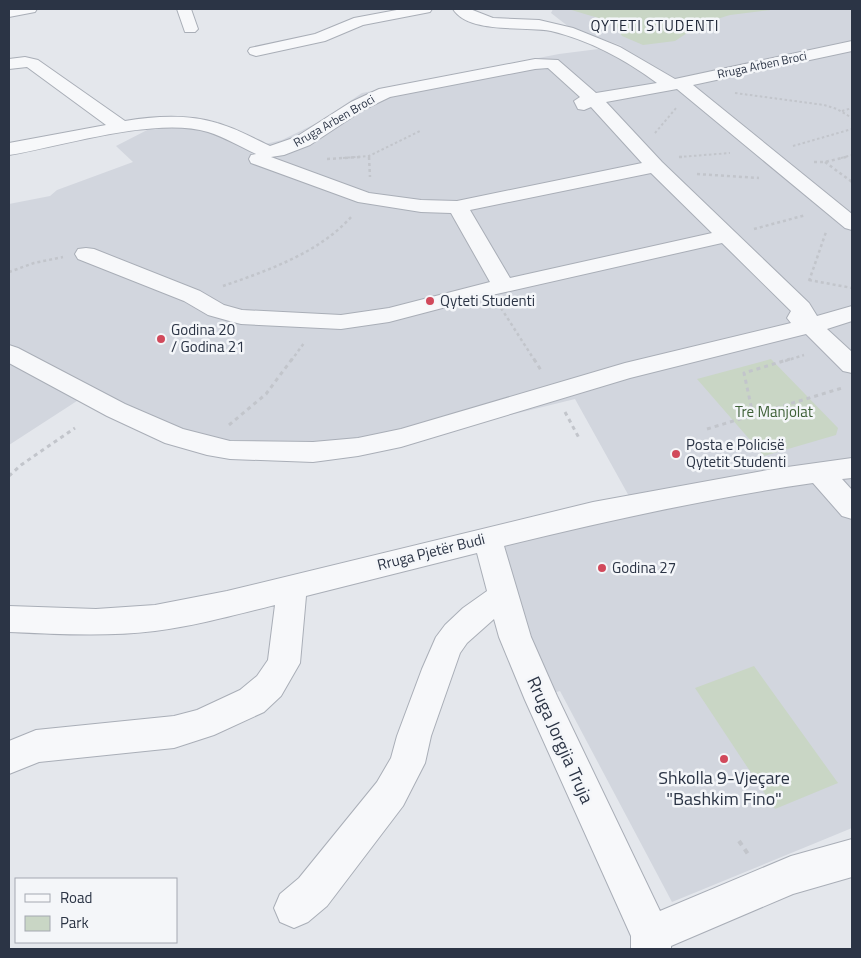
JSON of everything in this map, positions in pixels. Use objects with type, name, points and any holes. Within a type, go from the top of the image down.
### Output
[{"type":"street","points":[[9,13],[30,9]]},
{"type":"street","points":[[184,9],[190,29]]},
{"type":"street","points":[[256,51],[324,37],[359,21],[425,9]]},
{"type":"street","points":[[460,9],[485,23],[535,25],[566,32],[626,55],[682,87],[763,150],[852,224]]},
{"type":"street","name":"Rruga Arben Broci","points":[[9,149],[147,123],[197,123],[213,127],[268,152],[277,151],[303,141],[357,106],[385,93],[546,63],[556,65],[591,102],[682,87],[852,46]]},
{"type":"street","points":[[9,64],[32,63],[121,127]]},
{"type":"street","points":[[591,102],[649,167],[721,237],[790,311],[847,353]]},
{"type":"street","points":[[258,158],[365,198],[422,206],[457,207],[649,167]]},
{"type":"street","points":[[457,207],[476,234],[501,294]]},
{"type":"street","points":[[86,254],[192,296],[216,310],[241,317],[329,322],[362,320],[501,294],[721,237]]},
{"type":"street","points":[[9,353],[136,420],[174,436],[207,446],[230,450],[313,452],[358,447],[559,401],[662,361],[812,326],[852,313]]},
{"type":"street","name":"Rruga Pjetër Budi","points":[[9,619],[96,622],[155,618],[227,604],[593,513],[772,480],[852,468]]},
{"type":"street","points":[[820,474],[852,508]]},
{"type":"street","name":"Rruga Jorgjia Truja","points":[[487,538],[515,636],[651,942],[791,876],[852,858]]},
{"type":"street","points":[[9,758],[36,746],[174,732],[202,724],[252,701],[270,686],[284,663],[292,588]]},
{"type":"street","points":[[294,908],[313,892],[390,794],[407,764],[414,736],[432,686],[448,647],[456,634],[474,617],[503,596]]},
{"type":"path","points":[[651,138],[682,87],[795,101],[841,111],[852,118]]},
{"type":"path","points":[[841,111],[852,108]]},
{"type":"path","points":[[791,150],[800,142],[852,129]]},
{"type":"path","points":[[319,159],[369,156],[420,131]]},
{"type":"path","points":[[679,157],[763,150]]},
{"type":"path","points":[[810,162],[825,162],[852,156]]},
{"type":"path","points":[[825,162],[852,182]]},
{"type":"path","points":[[692,174],[774,179],[794,175]]},
{"type":"path","points":[[192,296],[233,283],[264,270],[325,240],[347,224],[365,198]]},
{"type":"path","points":[[721,237],[834,208]]},
{"type":"path","points":[[806,289],[834,208]]},
{"type":"path","points":[[9,272],[42,261],[86,254]]},
{"type":"path","points":[[801,279],[852,288]]},
{"type":"path","points":[[501,294],[579,438]]},
{"type":"path","points":[[207,446],[266,394],[304,344],[329,322]]},
{"type":"path","points":[[753,415],[744,373],[791,358]]},
{"type":"path","points":[[707,429],[844,388]]},
{"type":"path","points":[[9,476],[21,465],[75,428]]},
{"type":"path","points":[[740,841],[752,861]]},
{"type":"shaded area","name":"Qyteti Studenti","points":[[553,9],[852,9],[852,828],[672,902],[560,691],[553,693],[491,529],[630,498],[575,399],[352,454],[204,452],[80,399],[9,445],[9,204],[50,196],[57,190],[133,162],[116,146],[157,125],[196,125],[249,148],[282,140],[319,122],[362,93],[559,54],[622,46],[569,27],[551,13]]},
{"type":"green space","points":[[568,9],[779,9],[730,15],[701,24],[675,41],[643,45],[622,36],[615,23]]},
{"type":"green space","name":"Tre Manjolat","points":[[771,359],[838,428],[836,435],[764,456],[697,379]]},
{"type":"green space","points":[[754,666],[838,783],[775,809],[695,688]]},
{"type":"place","name":"Qyteti Studenti","points":[[430,301]]},
{"type":"place","name":"Godina 20 / Godina 21","points":[[161,339]]},
{"type":"place","name":"Posta e Policisë Qytetit Studenti","points":[[676,454]]},
{"type":"place","name":"Godina 27","points":[[602,568]]},
{"type":"place","name":"Shkolla 9-Vjeçare \"Bashkim Fino\"","points":[[724,759]]},
{"type":"district","name":"QYTETI STUDENTI","points":[[655,26]]}]
